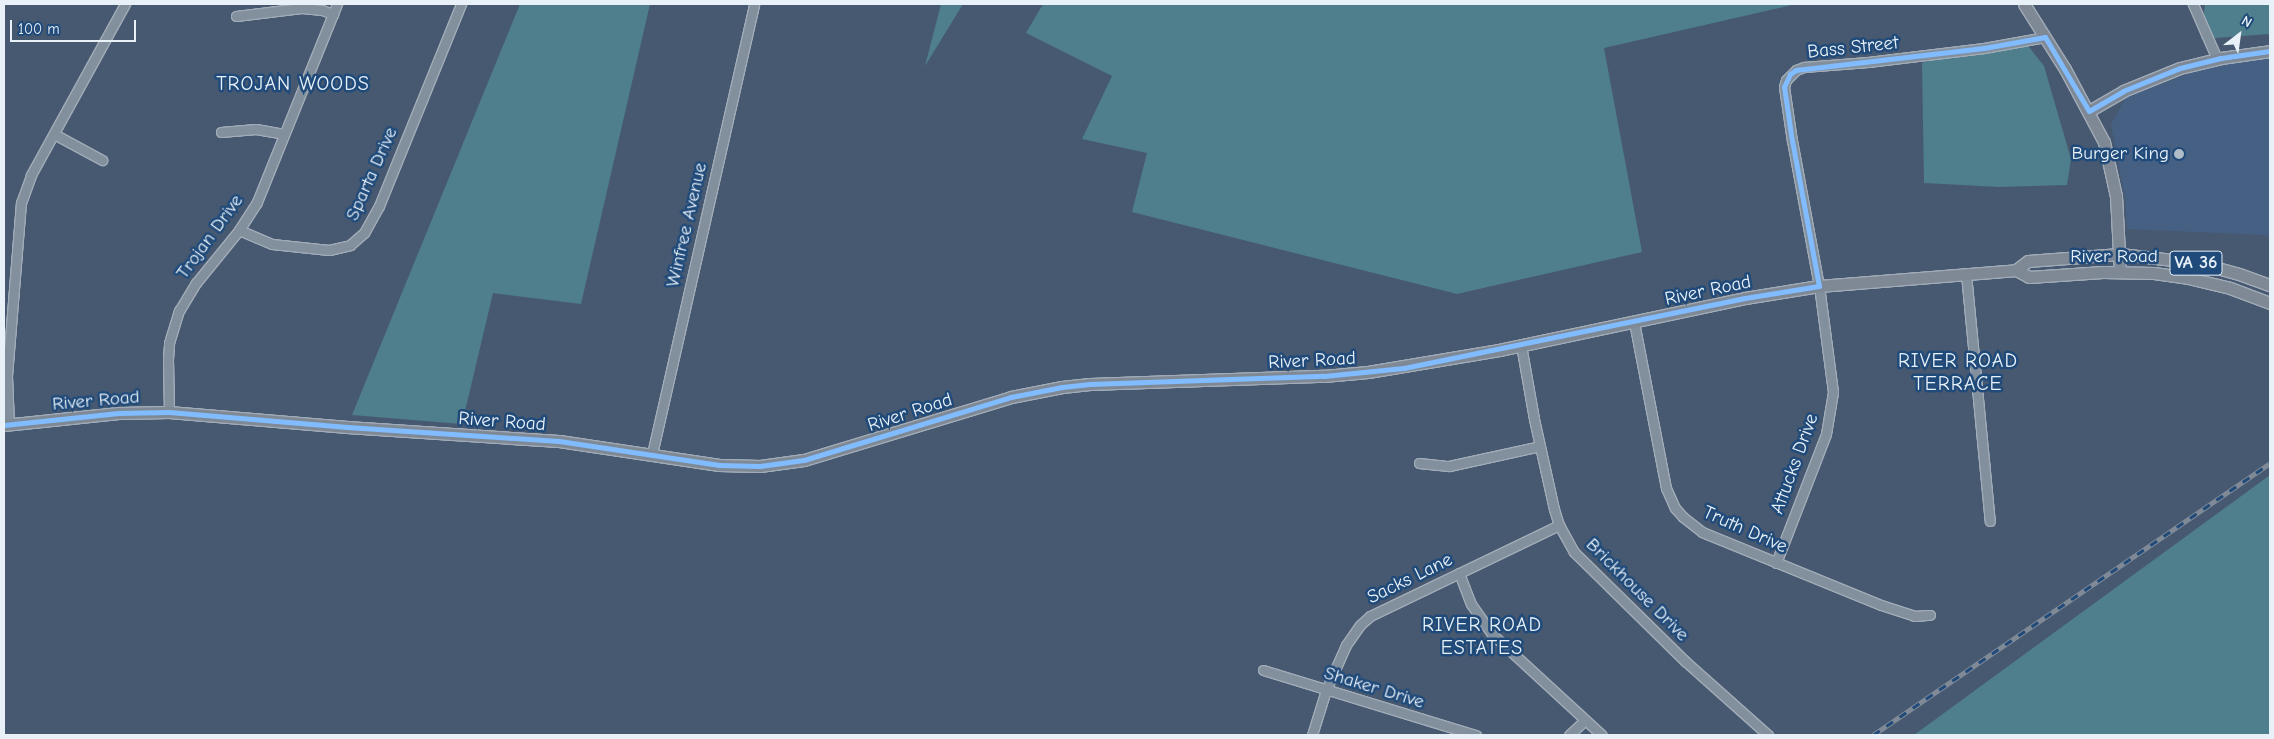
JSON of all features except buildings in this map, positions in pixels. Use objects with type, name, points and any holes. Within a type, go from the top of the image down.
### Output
[{"type":"main road","points":[[2024,4],[2089,111],[2104,142],[2112,170],[2118,207],[2120,272]]},
{"type":"main road","points":[[2089,111],[2122,91],[2146,80],[2217,59],[2270,51]]},
{"type":"main road","name":"River Road","points":[[6,424],[118,412],[169,412],[347,428],[559,441],[728,466],[782,464],[856,446],[1011,398],[1062,387],[1090,384],[1333,376],[1404,368],[1745,298],[1819,286],[2016,270],[2028,262],[2120,254],[2199,263],[2270,285]]},
{"type":"main road","name":"River Road","points":[[2016,270],[2029,277],[2120,272],[2154,273],[2188,278],[2230,288],[2270,303]]},
{"type":"street","points":[[6,424],[7,376],[18,219],[26,187],[125,4]]},
{"type":"street","name":"Trojan Drive","points":[[169,412],[169,343],[179,311],[196,283],[239,230],[257,202],[337,4]]},
{"type":"street","name":"Sparta Drive","points":[[239,230],[272,244],[329,250],[350,245],[364,233],[379,206],[461,4]]},
{"type":"street","name":"Winfree Avenue","points":[[652,454],[754,4]]},
{"type":"street","points":[[2193,4],[2217,59]]},
{"type":"street","points":[[236,16],[302,8],[333,14]]},
{"type":"street","name":"Bass Street","points":[[1819,286],[1784,87],[1790,74],[1804,67],[1868,62],[1984,48],[2045,37]]},
{"type":"street","points":[[221,132],[256,129],[284,134]]},
{"type":"street","points":[[54,134],[102,160]]},
{"type":"street","points":[[1966,274],[1990,521]]},
{"type":"street","name":"Attucks Drive","points":[[1776,563],[1826,434],[1832,408],[1833,379],[1819,286]]},
{"type":"street","name":"Truth Drive","points":[[1634,322],[1666,488],[1675,508],[1683,517],[1702,532],[1881,605],[1914,616],[1930,615]]},
{"type":"street","name":"Brickhouse Drive","points":[[1521,345],[1540,446],[1559,525],[1566,539],[1584,565],[1685,661],[1768,735]]},
{"type":"street","points":[[1419,463],[1449,466],[1540,446]]},
{"type":"street","name":"Sacks Lane","points":[[1312,735],[1326,690],[1346,645],[1365,621],[1381,609],[1559,525]]},
{"type":"street","points":[[1458,573],[1471,604],[1492,634],[1602,735]]},
{"type":"street","name":"Shaker Drive","points":[[1263,670],[1476,735]]},
{"type":"street","points":[[1569,735],[1585,720]]},
{"type":"shaded area","points":[[520,4],[650,4],[581,304],[493,293],[462,424],[352,415]]},
{"type":"shaded area","points":[[941,4],[963,4],[925,66]]},
{"type":"shaded area","points":[[1043,4],[1796,4],[1604,48],[1642,252],[1457,294],[1132,212],[1147,153],[1082,139],[1112,76],[1026,33]]},
{"type":"shaded area","points":[[2205,4],[2270,4],[2270,34],[2201,39]]},
{"type":"shaded area","points":[[1981,44],[2029,47],[2044,66],[2071,159],[2067,185],[1999,187],[1924,183],[1922,63]]},
{"type":"shaded area","points":[[2270,51],[2270,238],[2264,235],[2127,229],[2125,198],[2111,124],[2126,97],[2207,67]]},
{"type":"shaded area","points":[[2270,475],[2270,735],[1914,735],[2155,559]]},
{"type":"railway","points":[[1873,735],[2270,463]]},
{"type":"cycle path","points":[[4,425],[118,413],[169,412],[347,427],[559,441],[719,465],[760,466],[804,460],[1011,397],[1062,387],[1090,384],[1324,376],[1404,368],[1745,298],[1819,286],[1784,87],[1790,74],[1796,70],[1984,48],[2045,37],[2089,111],[2123,91],[2180,68],[2221,58],[2270,51]]},
{"type":"place","name":"Burger King","points":[[2179,154]]},
{"type":"district","name":"TROJAN WOODS","points":[[293,83]]},
{"type":"district","name":"RIVER ROAD TERRACE","points":[[1958,372]]},
{"type":"district","name":"RIVER ROAD ESTATES","points":[[1482,636]]}]
